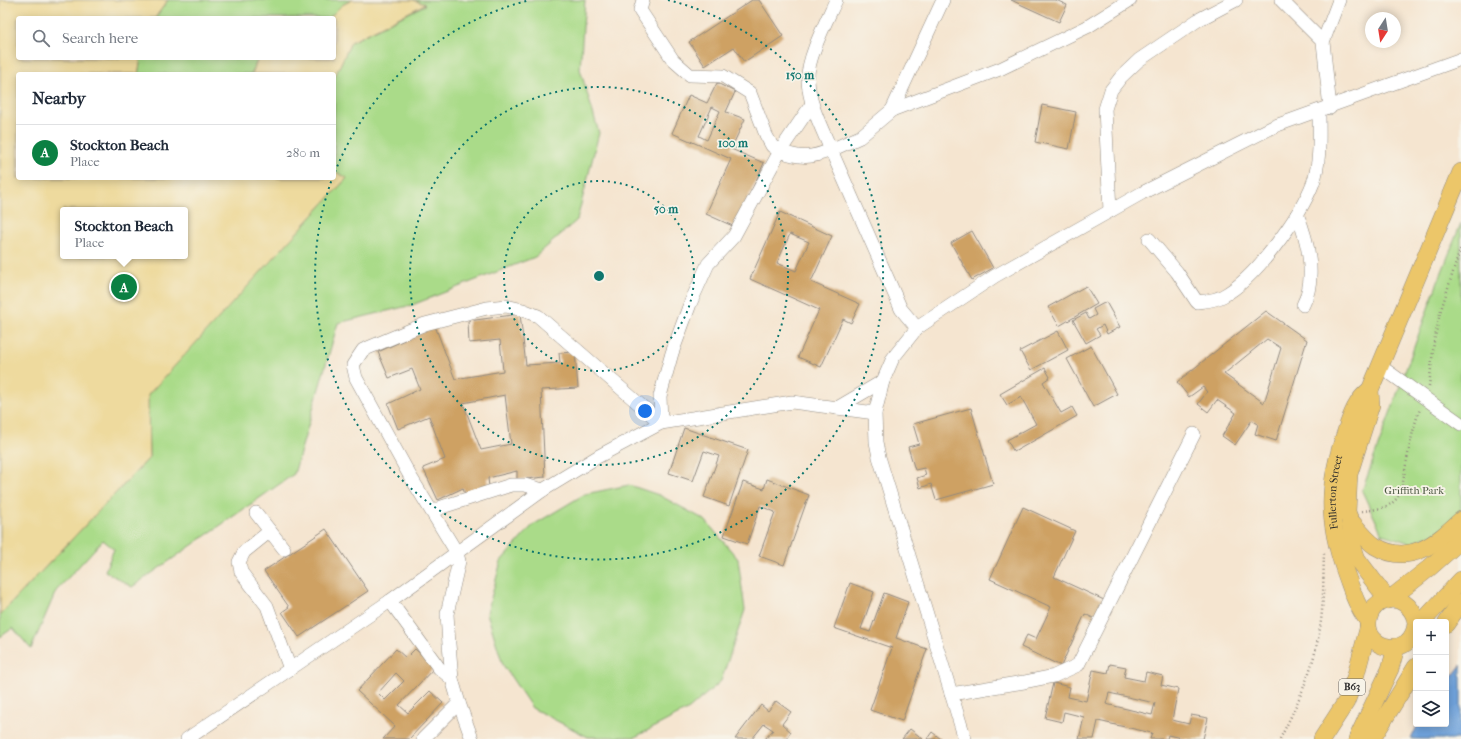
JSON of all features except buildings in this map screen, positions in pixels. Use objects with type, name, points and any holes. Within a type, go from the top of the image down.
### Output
[{"type":"main road","name":"Fullerton Street","points":[[1389,600],[1357,559],[1352,544],[1356,516],[1347,512],[1349,474],[1371,405],[1370,390],[1461,172]]},
{"type":"main road","name":"Fullerton Street","points":[[1368,625],[1357,606],[1336,543],[1332,519],[1331,498],[1333,471],[1348,423],[1362,396],[1370,390]]},
{"type":"main road","points":[[1356,516],[1374,545],[1386,551],[1400,554],[1419,552],[1437,542],[1461,520]]},
{"type":"main road","name":"B63","points":[[1322,739],[1346,702],[1356,678],[1370,613],[1374,607],[1381,602],[1389,600],[1461,540]]},
{"type":"main road","points":[[1425,619],[1461,580]]},
{"type":"main road","points":[[1389,600],[1404,603],[1410,608],[1415,619]]},
{"type":"main road","points":[[1449,620],[1461,602]]},
{"type":"main road","points":[[1368,625],[1372,638],[1378,644],[1387,647],[1396,648],[1408,641],[1413,634]]},
{"type":"main road","points":[[1357,739],[1390,669],[1396,648]]},
{"type":"main road","points":[[1372,739],[1413,672]]},
{"type":"lane","points":[[643,0],[640,10],[673,60],[690,75],[723,76],[750,93],[766,135],[772,146],[780,151],[796,157],[809,157],[831,150],[860,137],[892,110],[1000,69],[1087,27],[1130,0]]},
{"type":"lane","points":[[836,0],[813,55],[808,79],[812,104],[900,308],[917,328]]},
{"type":"lane","points":[[892,110],[943,0]]},
{"type":"lane","points":[[1110,211],[1105,109],[1111,90],[1121,76],[1139,60],[1198,20],[1236,0]]},
{"type":"lane","points":[[1281,0],[1324,42]]},
{"type":"lane","points":[[1149,238],[1177,272],[1197,302],[1211,301],[1223,296],[1250,275],[1274,246],[1297,214],[1313,182],[1320,148],[1324,109],[1324,42],[1336,3]]},
{"type":"lane","points":[[965,739],[879,458],[876,442],[875,413],[883,381],[893,358],[917,328],[995,276],[1142,193],[1275,126],[1461,59]]},
{"type":"lane","points":[[661,422],[660,396],[672,353],[690,304],[708,264],[734,236],[780,151],[812,104]]},
{"type":"lane","points":[[1297,214],[1303,228],[1310,268],[1308,294],[1303,305]]},
{"type":"lane","points":[[472,739],[452,679],[447,614],[459,561],[457,553],[402,462],[356,378],[353,365],[363,350],[425,324],[487,308],[506,306],[524,310],[538,316],[661,422]]},
{"type":"lane","points":[[1380,366],[1461,424]]},
{"type":"lane","points":[[838,408],[883,381]]},
{"type":"lane","points":[[187,739],[390,601],[543,490],[599,456],[661,422],[792,402],[875,413]]},
{"type":"lane","points":[[952,694],[1054,676],[1078,664],[1194,434]]},
{"type":"lane","points":[[433,512],[442,507],[511,485],[525,485],[543,490]]},
{"type":"lane","points":[[256,513],[284,549]]},
{"type":"lane","points":[[270,531],[244,552],[239,562],[241,572],[267,606],[290,669]]},
{"type":"lane","points":[[390,601],[439,668],[452,679]]},
{"type":"lane","points":[[423,739],[459,703]]},
{"type":"path","points":[[1356,516],[1385,507],[1399,496],[1405,479],[1414,427],[1431,372],[1434,342],[1440,313],[1461,247]]},
{"type":"path","points":[[1280,739],[1297,706],[1315,655],[1321,620],[1324,551]]},
{"type":"green space","points":[[168,0],[352,0],[342,5],[331,16],[156,16]]},
{"type":"green space","points":[[413,0],[585,0],[580,69],[599,133],[577,220],[535,257],[412,305],[338,323],[294,474],[132,587],[105,571],[114,549],[103,540],[56,591],[31,649],[13,628],[0,637],[0,615],[149,458],[147,395],[347,178],[336,172],[336,74],[351,42],[425,5]]},
{"type":"green space","points":[[141,60],[257,60],[253,72],[138,72]]},
{"type":"green space","name":"Griffith Park","points":[[1461,223],[1461,510],[1440,532],[1410,543],[1382,534],[1362,491],[1431,300]]},
{"type":"green space","points":[[629,485],[659,495],[705,520],[738,559],[745,610],[721,681],[689,709],[635,737],[588,737],[532,708],[503,665],[487,613],[501,561],[533,525],[585,494]]},
{"type":"sand","points":[[0,0],[168,0],[156,16],[16,16],[16,60],[141,60],[138,72],[16,72],[16,180],[336,180],[336,172],[347,178],[148,395],[149,458],[0,615]]},
{"type":"sand","points":[[352,0],[413,0],[425,4],[351,42],[336,74],[336,72],[253,72],[257,60],[336,60],[336,16],[331,16],[342,5]]},
{"type":"water","points":[[1461,665],[1461,739],[1411,739],[1417,727],[1449,727],[1449,681]]},
{"type":"place","name":"Stockton Beach","points":[[124,287]]}]
